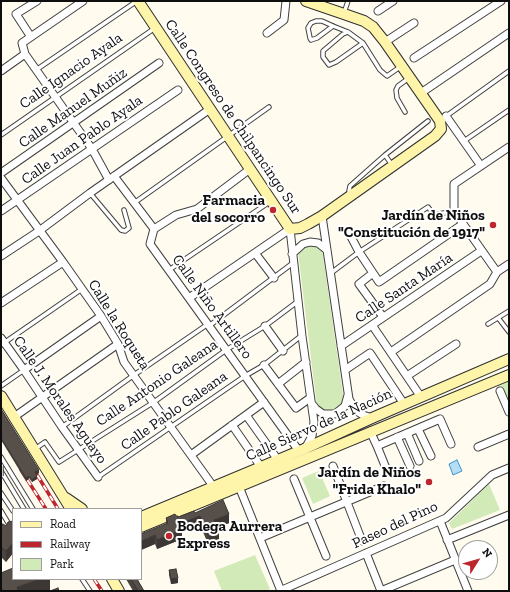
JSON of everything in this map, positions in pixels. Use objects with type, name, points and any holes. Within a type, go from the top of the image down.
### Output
[{"type":"street","points":[[31,37],[16,14],[37,1]]},
{"type":"street","points":[[83,1],[72,4],[22,43],[25,54],[112,178],[154,229],[176,215],[197,209],[250,169]]},
{"type":"street","name":"Calle Congreso de Chilpancingo Sur","points":[[137,1],[272,200],[290,229]]},
{"type":"street","points":[[267,33],[284,20],[286,1]]},
{"type":"street","points":[[306,1],[344,14],[373,27],[420,93],[464,141],[481,166]]},
{"type":"street","points":[[378,12],[393,1]]},
{"type":"street","points":[[414,58],[501,1]]},
{"type":"street","points":[[385,42],[414,23]]},
{"type":"street","points":[[420,93],[509,33]]},
{"type":"street","points":[[1,71],[25,54]]},
{"type":"street","name":"Calle Manuel Muñiz","points":[[1,173],[159,64]]},
{"type":"street","name":"Calle Juan Pablo Ayala","points":[[1,211],[178,90]]},
{"type":"street","points":[[1,256],[39,231],[90,193],[210,109]]},
{"type":"street","points":[[189,298],[290,229],[304,226],[322,216],[393,166],[435,136],[441,129],[443,118]]},
{"type":"street","points":[[496,272],[454,211],[454,184],[509,147]]},
{"type":"street","name":"Calle la Roqueta","points":[[1,178],[101,316],[118,344],[124,362],[213,486]]},
{"type":"street","points":[[322,216],[350,403],[355,410],[363,416],[372,418]]},
{"type":"street","points":[[348,231],[359,252],[379,282],[462,224]]},
{"type":"street","name":"Calle Niño Artillero","points":[[154,229],[150,244],[264,402],[302,450]]},
{"type":"street","points":[[290,229],[314,427],[312,436],[302,450]]},
{"type":"street","points":[[292,254],[303,244],[310,242],[318,243],[327,250]]},
{"type":"street","name":"Calle Santa María","points":[[341,346],[482,251]]},
{"type":"street","points":[[255,253],[274,278]]},
{"type":"street","points":[[1,303],[63,262]]},
{"type":"street","points":[[391,352],[490,284],[496,272],[509,264]]},
{"type":"street","points":[[373,273],[359,284],[383,317]]},
{"type":"street","points":[[24,370],[101,316]]},
{"type":"street","points":[[372,325],[421,396],[428,409]]},
{"type":"street","points":[[265,326],[283,351]]},
{"type":"street","name":"Calle J. Morales Aguayo","points":[[2,342],[24,370],[98,477]]},
{"type":"street","points":[[14,417],[118,344]]},
{"type":"street","points":[[407,376],[456,344]]},
{"type":"street","points":[[345,370],[370,353],[404,404]]},
{"type":"street","name":"Calle Siervo de la Nación","points":[[142,517],[302,450],[421,396],[509,359]]},
{"type":"street","points":[[278,384],[306,362]]},
{"type":"street","points":[[264,365],[296,408],[310,398]]},
{"type":"street","name":"Calle Siervo de la Nación","points":[[142,527],[509,375]]},
{"type":"street","points":[[500,392],[509,412]]},
{"type":"street","points":[[310,398],[316,409],[323,414],[331,415],[339,412],[345,406],[348,394]]},
{"type":"street","points":[[1,396],[70,508]]},
{"type":"street","points":[[191,455],[264,402]]},
{"type":"street","points":[[246,415],[278,460]]},
{"type":"street","points":[[377,446],[440,419],[451,444]]},
{"type":"street","points":[[232,425],[261,467]]},
{"type":"street","points":[[418,429],[431,456]]},
{"type":"street","points":[[371,433],[388,473]]},
{"type":"street","points":[[407,433],[419,461]]},
{"type":"street","points":[[478,447],[509,434]]},
{"type":"street","points":[[397,437],[410,466]]},
{"type":"street","points":[[333,466],[362,541]]},
{"type":"street","name":"Paseo del Pino","points":[[236,477],[238,487],[281,591],[446,518],[492,476],[509,468]]},
{"type":"street","points":[[294,479],[326,556]]},
{"type":"street","points":[[260,538],[384,486]]},
{"type":"street","points":[[63,496],[81,508]]},
{"type":"street","points":[[447,540],[509,515]]},
{"type":"street","points":[[440,521],[468,591]]},
{"type":"street","points":[[366,553],[381,591],[455,560]]},
{"type":"street","points":[[113,580],[119,591]]},
{"type":"lane","points":[[36,70],[137,1]]},
{"type":"lane","points":[[344,14],[348,1]]},
{"type":"lane","points":[[333,26],[317,38],[311,40],[308,28],[311,23],[316,20],[333,26],[348,32],[363,43],[380,70],[387,76],[402,66]]},
{"type":"lane","name":"Calle Ignacio Ayala","points":[[1,134],[156,28]]},
{"type":"lane","points":[[348,32],[323,51],[323,57],[329,65],[336,62],[363,43]]},
{"type":"lane","points":[[443,118],[509,71]]},
{"type":"lane","points":[[405,112],[397,98],[396,90],[398,86],[410,78]]},
{"type":"lane","points":[[134,203],[269,107]]},
{"type":"lane","points":[[464,141],[509,110]]},
{"type":"lane","points":[[352,195],[350,186],[385,155],[428,121]]},
{"type":"lane","points":[[385,155],[393,166]]},
{"type":"lane","points":[[90,193],[121,230],[125,231],[129,228],[124,210]]},
{"type":"lane","points":[[169,270],[272,200]]},
{"type":"lane","points":[[330,273],[359,252],[428,207],[434,215],[454,211]]},
{"type":"lane","points":[[62,427],[134,375],[208,325],[294,262]]},
{"type":"lane","points":[[2,342],[82,289]]},
{"type":"lane","name":"Calle Antonio Galeana","points":[[34,450],[45,442],[59,462],[154,402],[226,350],[265,326],[298,302]]},
{"type":"lane","points":[[488,324],[509,312]]},
{"type":"lane","points":[[499,318],[509,332]]},
{"type":"lane","name":"Calle Pablo Galeana","points":[[98,477],[245,376],[264,365],[302,336]]},
{"type":"lane","points":[[1,386],[24,370]]},
{"type":"lane","points":[[1,457],[32,508]]},
{"type":"lane","points":[[1,466],[1,476]]},
{"type":"lane","points":[[1,471],[23,508]]},
{"type":"lane","points":[[1,493],[12,510]]},
{"type":"lane","points":[[1,511],[12,528],[6,530]]},
{"type":"lane","points":[[83,580],[90,591]]},
{"type":"green space","points":[[310,243],[322,249],[344,401],[340,411],[332,414],[317,407],[298,252]]},
{"type":"green space","points":[[509,381],[509,410],[499,386]]},
{"type":"green space","points":[[319,471],[330,496],[313,504],[302,478]]},
{"type":"green space","points":[[489,484],[500,510],[452,529],[449,523]]},
{"type":"green space","points":[[255,555],[270,589],[265,591],[222,591],[214,571]]},
{"type":"water","points":[[457,460],[462,471],[453,475],[449,464]]},
{"type":"building","points":[[1,409],[39,470],[35,472],[37,476],[32,480],[29,476],[26,478],[1,438]]},
{"type":"building","points":[[223,500],[229,514],[214,520],[219,532],[209,537],[200,516],[179,524],[182,530],[157,540],[155,535],[142,541],[142,534],[168,523],[166,518],[175,514],[178,517],[194,511],[195,513]]},
{"type":"building","points":[[12,521],[12,544],[6,551],[2,548],[1,550],[1,524],[6,526],[8,522]]},
{"type":"building","points":[[12,568],[12,580],[37,580],[17,587],[18,591],[4,591],[1,589],[1,573]]},
{"type":"building","points":[[176,569],[178,578],[171,579],[169,570]]},
{"type":"building","points":[[132,580],[138,580],[144,591],[138,591]]},
{"type":"building","points":[[58,588],[59,591],[50,591]]},
{"type":"railway","points":[[31,465],[57,508]]},
{"type":"railway","points":[[21,470],[45,508]]},
{"type":"railway","points":[[95,580],[102,591]]},
{"type":"place","name":"Farmacia del socorro","points":[[273,210]]},
{"type":"place","name":"Jardín de Niños \"Constitución de 1917\"","points":[[493,225]]},
{"type":"place","name":"Jardín de Niños \"Frida Khalo\"","points":[[429,482]]},
{"type":"place","name":"Bodega Aurrera Express","points":[[169,536]]}]
